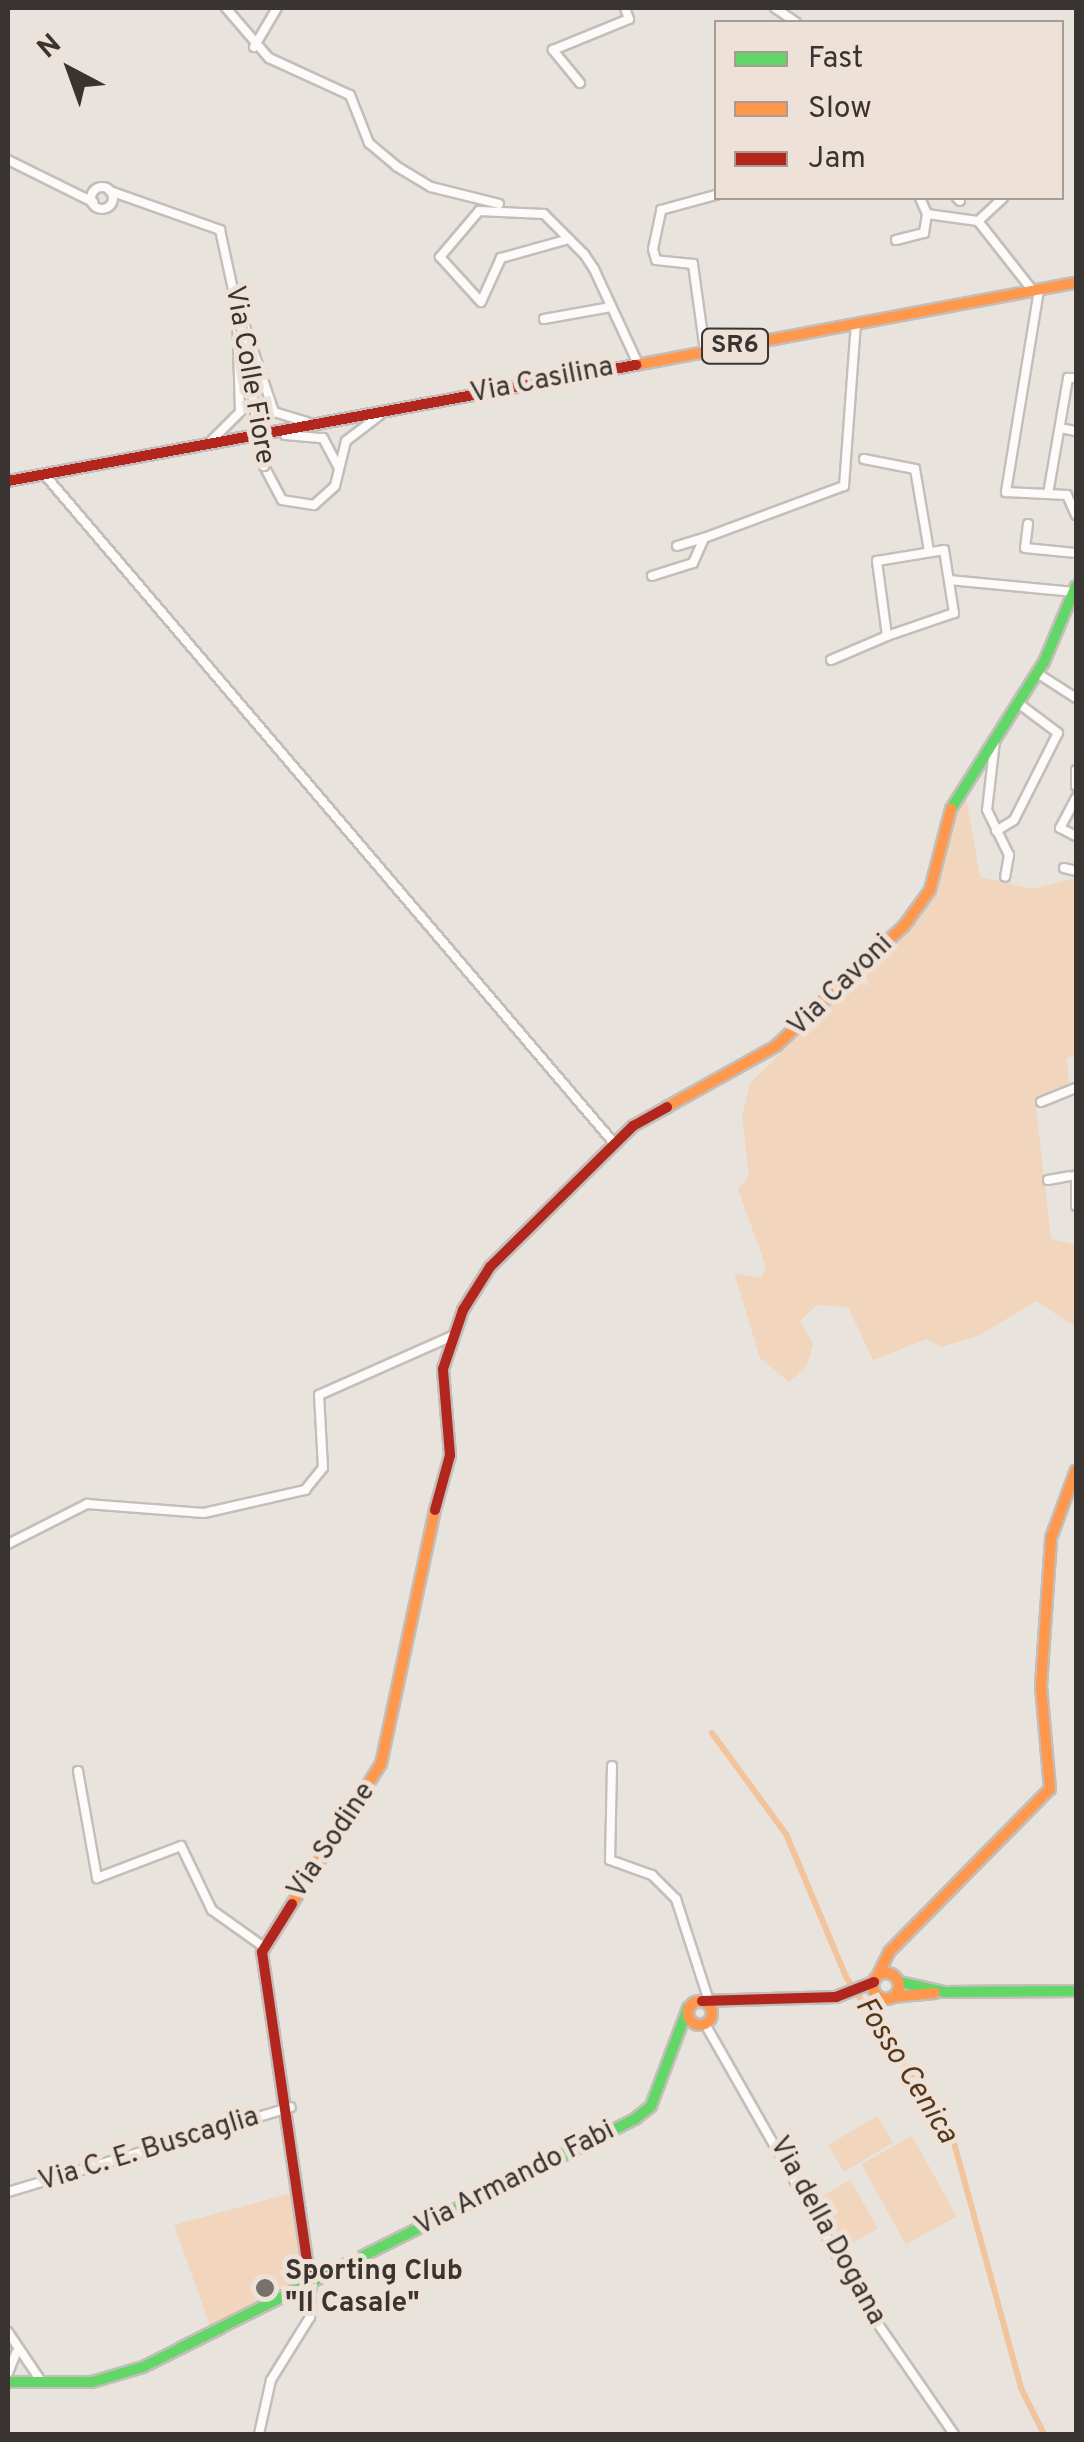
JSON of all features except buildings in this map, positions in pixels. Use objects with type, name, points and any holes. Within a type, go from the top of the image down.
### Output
[{"type":"street","points":[[226,8],[254,46],[350,96],[369,142],[408,174],[514,209],[544,214],[569,240],[611,307],[638,364]]},
{"type":"street","points":[[254,46],[277,8]]},
{"type":"street","points":[[580,83],[552,50],[629,20],[625,8]]},
{"type":"street","points":[[8,160],[75,189],[92,202],[109,206],[110,191],[75,189]]},
{"type":"street","points":[[92,202],[96,190]]},
{"type":"street","name":"Via Colle Fiore","points":[[110,191],[132,203],[220,230],[238,309],[264,466],[274,493],[299,507],[326,498],[340,470],[346,440],[394,409]]},
{"type":"street","points":[[705,352],[693,264],[656,260],[654,239],[661,210],[714,196]]},
{"type":"street","points":[[896,240],[924,233],[927,214],[921,200]]},
{"type":"street","points":[[978,221],[1002,200]]},
{"type":"street","name":"Via Colle Fiore","points":[[109,206],[132,203]]},
{"type":"street","points":[[514,209],[479,211],[443,243],[440,256],[467,296],[481,302],[501,258],[569,240]]},
{"type":"street","points":[[927,214],[978,221],[1036,290],[1006,492],[1067,495],[1076,515]]},
{"type":"street","name":"Via Casilina","points":[[8,481],[1076,283]]},
{"type":"street","points":[[544,320],[611,307]]},
{"type":"street","points":[[238,309],[274,412],[324,422]]},
{"type":"street","points":[[200,446],[240,412],[238,309]]},
{"type":"street","points":[[677,546],[844,486],[856,324]]},
{"type":"street","points":[[1048,494],[1068,378],[1076,378]]},
{"type":"street","points":[[1060,428],[1076,430]]},
{"type":"street","points":[[247,437],[318,436],[340,470]]},
{"type":"street","points":[[864,459],[915,469],[929,551]]},
{"type":"street","points":[[44,474],[614,1143]]},
{"type":"street","points":[[1028,524],[1026,548],[1076,553]]},
{"type":"street","points":[[652,576],[693,563],[704,538]]},
{"type":"street","points":[[831,660],[954,613],[944,550],[877,562],[887,636]]},
{"type":"street","points":[[949,580],[1075,589]]},
{"type":"street","name":"Via Cavoni","points":[[452,1336],[490,1267],[614,1143],[776,1046],[835,998],[930,890],[945,820],[1037,673],[1075,589]]},
{"type":"street","points":[[1037,673],[1076,698]]},
{"type":"street","points":[[996,831],[1014,820],[1058,733],[1018,703]]},
{"type":"street","points":[[995,741],[987,810],[1011,861],[1005,876]]},
{"type":"street","points":[[1076,770],[1076,786]]},
{"type":"street","points":[[1076,798],[1060,828],[1076,836]]},
{"type":"street","points":[[1064,868],[1076,871]]},
{"type":"street","points":[[1041,1102],[1076,1088]]},
{"type":"street","points":[[1048,1180],[1073,1176],[1076,1206]]},
{"type":"street","points":[[8,1544],[87,1504],[204,1514],[305,1490],[323,1468],[319,1394],[452,1336]]},
{"type":"street","name":"Via Sodine","points":[[264,1947],[381,1764],[401,1636],[450,1455],[443,1369],[452,1336]]},
{"type":"street","points":[[863,1996],[894,1947],[1050,1789],[1041,1686],[1051,1538],[1076,1470]]},
{"type":"street","points":[[612,1766],[610,1860],[652,1875],[676,1900],[712,2011]]},
{"type":"street","points":[[78,1772],[97,1878],[186,1848],[212,1910],[264,1947],[291,2107],[311,2287],[310,2317],[271,2380],[259,2434]]},
{"type":"street","points":[[892,1997],[897,1978],[894,1947]]},
{"type":"street","points":[[876,1979],[897,1978],[946,1992]]},
{"type":"street","points":[[701,2025],[688,2008],[705,1999],[1076,1991]]},
{"type":"street","points":[[672,2046],[701,2025],[712,2011],[743,1996]]},
{"type":"street","name":"Via Armando Fabi","points":[[8,2382],[120,2375],[311,2287],[641,2116],[688,2008]]},
{"type":"street","name":"Via della Dogana","points":[[701,2025],[865,2305],[954,2434]]},
{"type":"street","name":"Via C. E. Buscaglia","points":[[8,2192],[291,2107]]},
{"type":"street","points":[[8,2332],[16,2353],[44,2382]]},
{"type":"street","points":[[16,2353],[10,2369],[20,2381]]},
{"type":"street","points":[[20,2381],[25,2365]]},
{"type":"shaded area","points":[[965,791],[980,877],[1032,889],[1076,878],[1076,1055],[1067,1058],[1069,1085],[1035,1100],[1051,1239],[1076,1245],[1076,1327],[1036,1301],[980,1335],[941,1347],[927,1339],[873,1360],[848,1307],[817,1305],[800,1321],[813,1344],[807,1366],[789,1382],[760,1358],[734,1273],[761,1278],[766,1267],[738,1189],[749,1176],[742,1117],[750,1083],[919,920]]},
{"type":"shaded area","points":[[877,2116],[893,2143],[844,2172],[828,2145]]},
{"type":"shaded area","points":[[912,2136],[957,2216],[906,2245],[861,2164]]},
{"type":"shaded area","points":[[850,2180],[878,2228],[846,2247],[818,2198]]},
{"type":"shaded area","points":[[292,2193],[303,2280],[210,2326],[174,2225]]},
{"type":"waterway","name":"Fosso Cenica","points":[[712,1733],[786,1834],[846,1977],[953,2139],[1021,2388],[1044,2434]]},
{"type":"traffic: fast","points":[[951,809],[1044,662],[1076,586]]},
{"type":"traffic: fast","points":[[899,1982],[945,1992],[1076,1991]]},
{"type":"traffic: fast","points":[[8,2382],[92,2382],[143,2367],[635,2119],[651,2106],[688,2008]]},
{"type":"traffic: slow","points":[[636,365],[1076,283]]},
{"type":"traffic: slow","points":[[667,1107],[776,1046],[904,926],[930,890],[951,809]]},
{"type":"traffic: slow","points":[[878,1975],[889,1952],[1050,1789],[1041,1686],[1051,1538],[1076,1470]]},
{"type":"traffic: slow","points":[[292,1904],[381,1764],[435,1510]]},
{"type":"traffic: slow","points":[[886,1973],[895,1977],[899,1986],[895,1995],[886,1999],[877,1995],[873,1986],[877,1977],[886,1973]]},
{"type":"traffic: slow","points":[[892,1997],[935,1993]]},
{"type":"traffic: slow","points":[[700,2001],[709,2004],[712,2013],[709,2022],[700,2025],[691,2022],[688,2013],[691,2004],[700,2001]]},
{"type":"traffic: jam","points":[[8,481],[636,365]]},
{"type":"traffic: jam","points":[[435,1510],[450,1455],[443,1369],[463,1310],[490,1267],[633,1126],[667,1107]]},
{"type":"traffic: jam","points":[[292,1904],[262,1952],[311,2287]]},
{"type":"traffic: jam","points":[[702,2001],[836,1997],[874,1982]]},
{"type":"place","name":"Sporting Club \"Il Casale\"","points":[[265,2288]]}]
